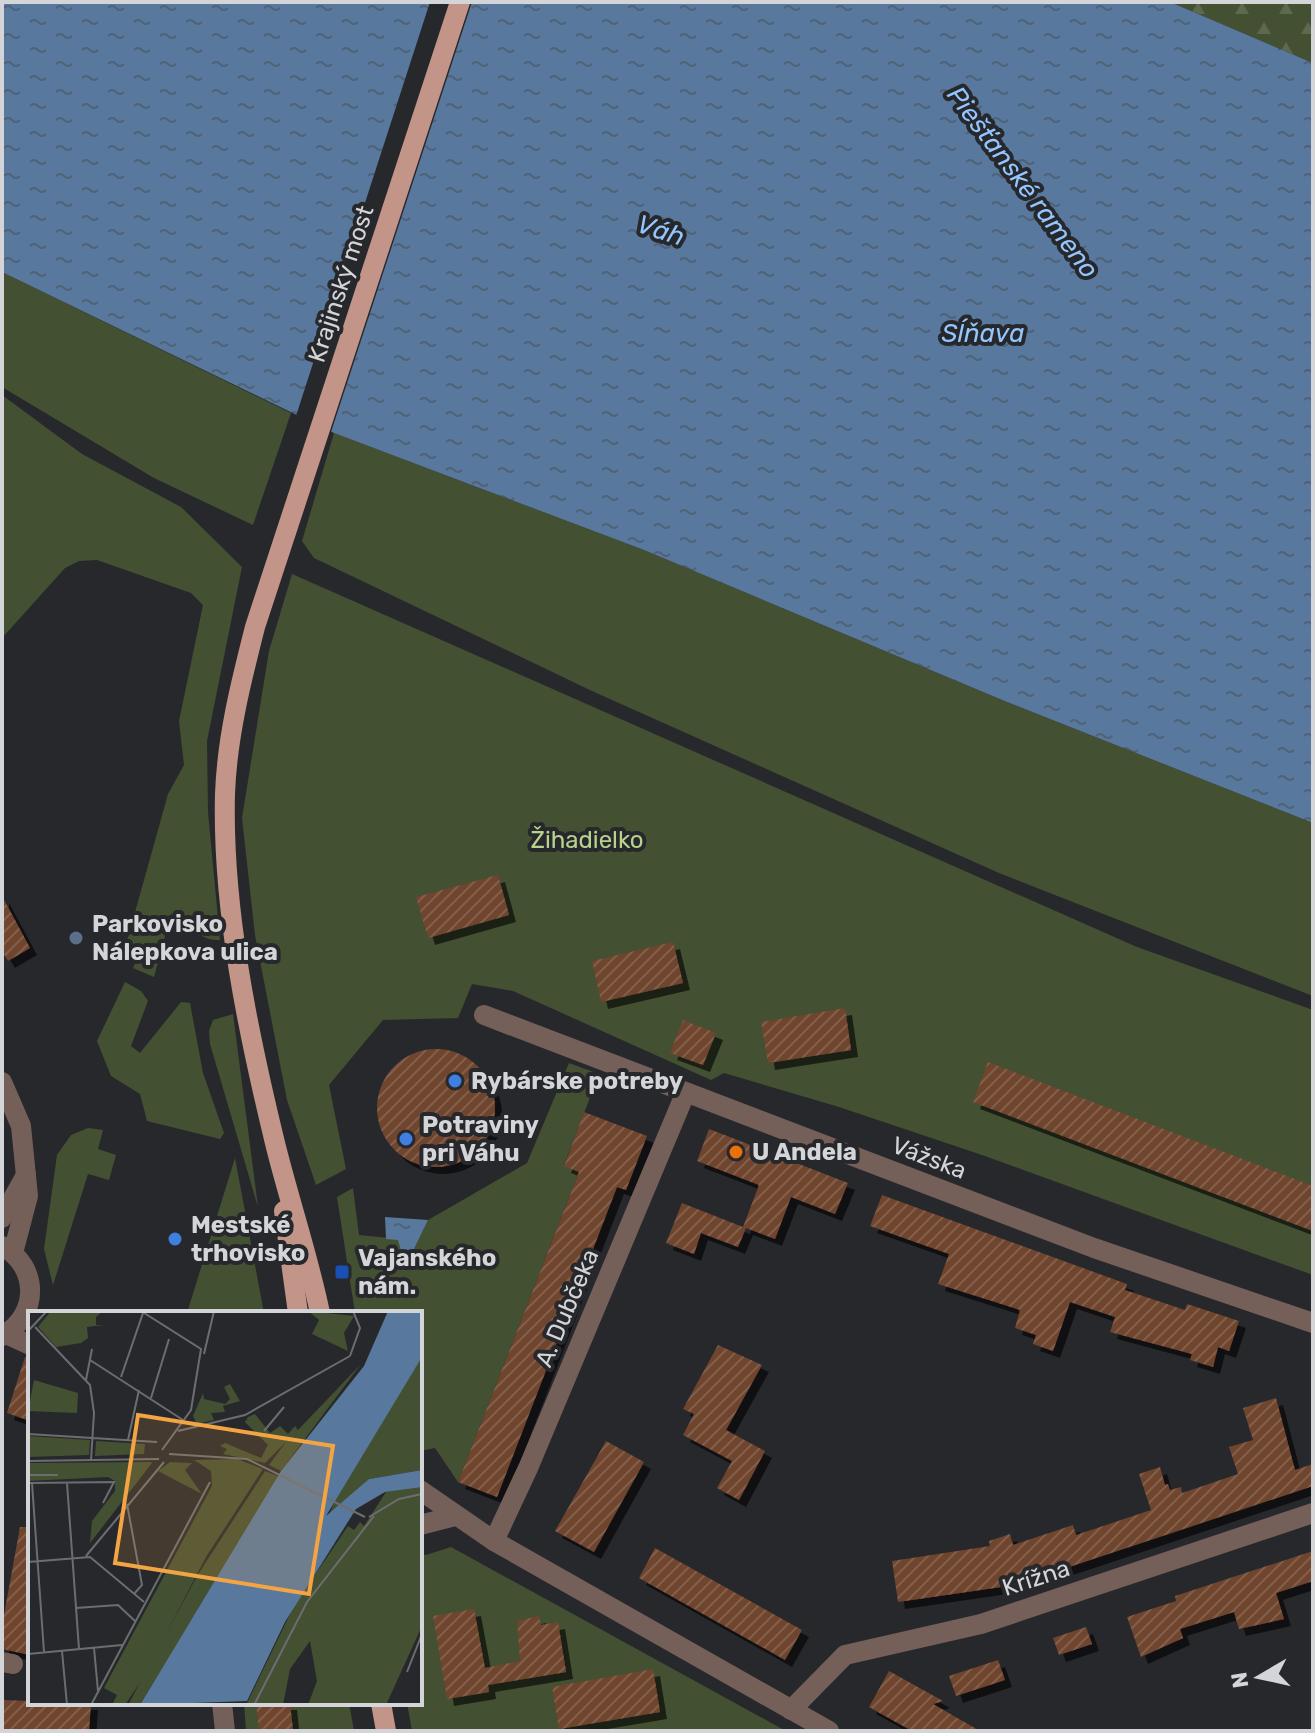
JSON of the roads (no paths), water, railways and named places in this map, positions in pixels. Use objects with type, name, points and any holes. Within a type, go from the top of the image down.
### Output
[{"type":"main road","name":"Krajinský most","points":[[275,1144],[233,923],[225,823],[227,758],[236,701],[255,627],[460,2]]},
{"type":"main road","points":[[275,1144],[298,1311]]},
{"type":"main road","points":[[275,1144],[309,1260],[320,1311]]},
{"type":"main road","points":[[381,1705],[386,1731]]},
{"type":"street","name":"Vážska","points":[[484,1015],[1094,1248],[1313,1323]]},
{"type":"street","points":[[2,1082],[21,1126],[26,1175],[27,1212],[8,1249],[30,1278],[30,1311]]},
{"type":"street","name":"A. Dubčeka","points":[[494,1541],[529,1466],[685,1094]]},
{"type":"street","points":[[2,1218],[26,1175]]},
{"type":"street","points":[[4,1335],[28,1313]]},
{"type":"street","points":[[4,1335],[28,1344]]},
{"type":"street","points":[[422,1491],[494,1541],[829,1731]]},
{"type":"street","points":[[422,1503],[455,1516]]},
{"type":"street","name":"Krížna","points":[[791,1710],[845,1655],[981,1624],[1313,1513]]},
{"type":"street","points":[[422,1524],[455,1516]]},
{"type":"street","points":[[222,1705],[225,1731]]},
{"type":"water","name":"Sĺňava","points":[[2,2],[1170,2],[1313,63],[1313,823],[1007,702],[644,550],[334,433],[2,272]]},
{"type":"water","points":[[385,1217],[428,1220],[410,1257],[402,1254],[398,1240],[386,1239]]},
{"type":"place","name":"Parkovisko Nálepkova ulica","points":[[76,938]]},
{"type":"place","name":"Rybárske potreby","points":[[455,1081]]},
{"type":"place","name":"Potraviny pri Váhu","points":[[406,1139]]},
{"type":"place","name":"U Andela","points":[[736,1152]]},
{"type":"place","name":"Mestské trhovisko","points":[[175,1239]]},
{"type":"place","name":"Vajanského nám.","points":[[342,1272]]},
{"type":"water label","name":"Piešťanské rameno","points":[[1023,182]]},
{"type":"water label","name":"Váh","points":[[661,230]]},
{"type":"park label","name":"Žihadielko","points":[[587,840]]}]
